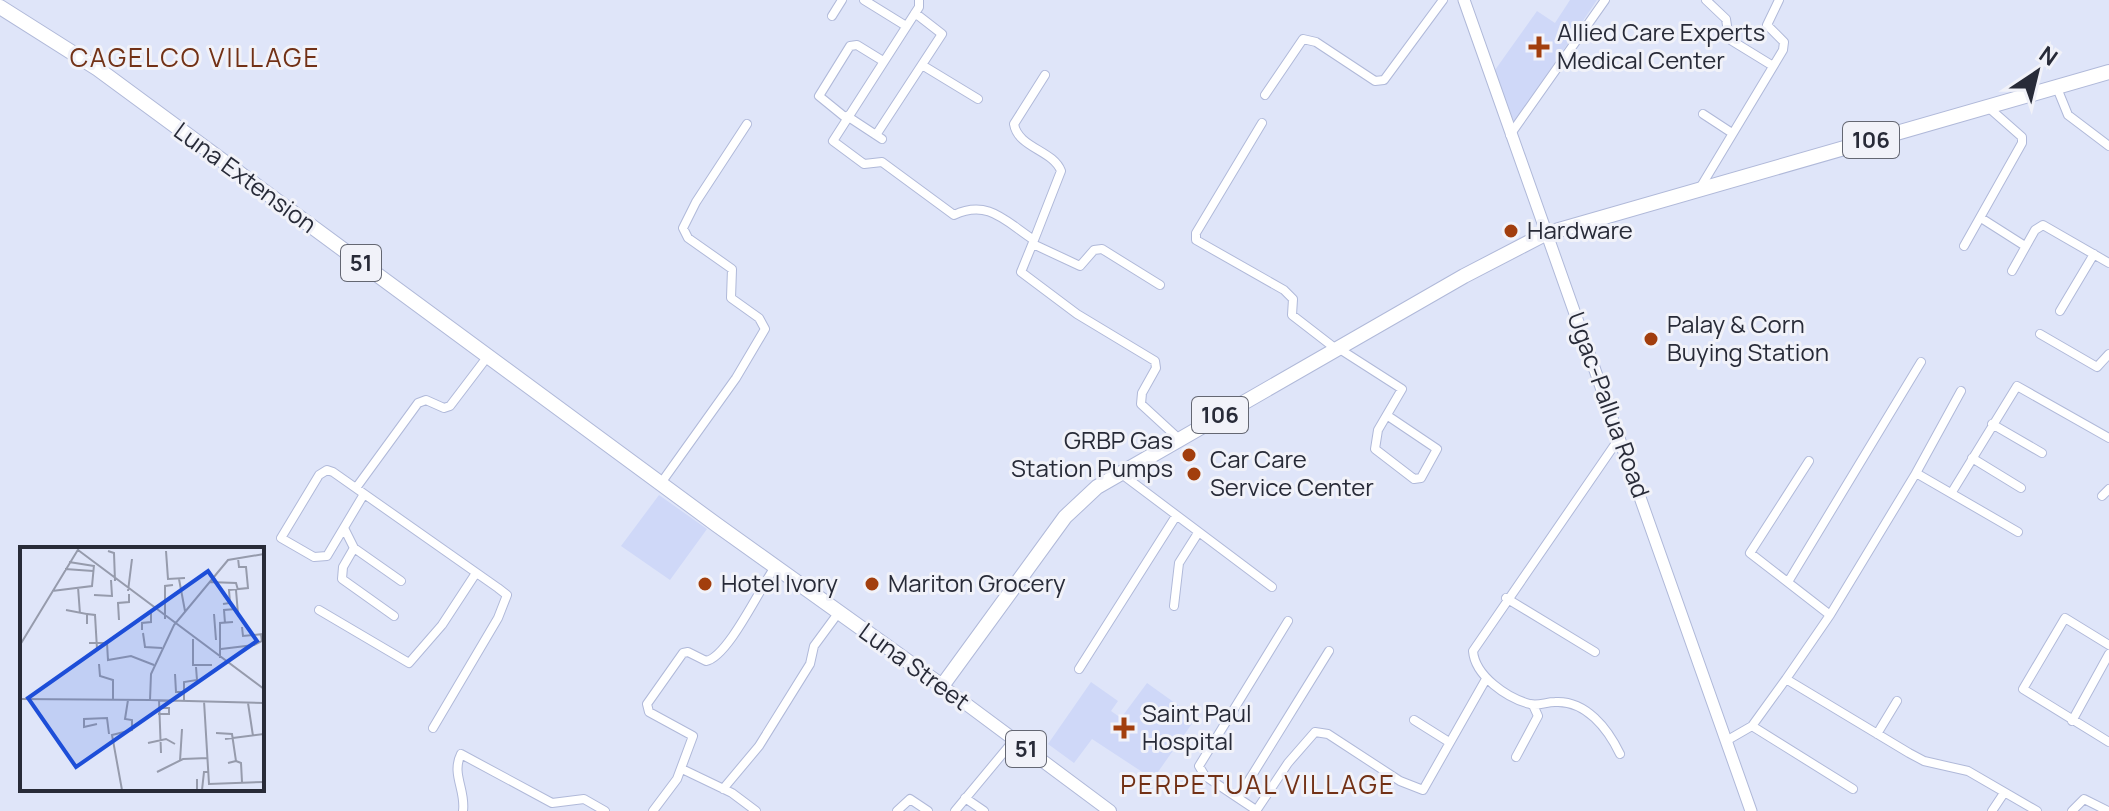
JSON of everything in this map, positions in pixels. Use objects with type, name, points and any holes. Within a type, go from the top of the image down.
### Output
[{"type":"highway","name":"Luna Extension","points":[[0,7],[98,69],[717,525]]},
{"type":"highway","name":"106","points":[[942,686],[1065,517],[1119,472],[1545,234],[2109,72]]},
{"type":"highway","name":"Luna Street","points":[[717,525],[942,686]]},
{"type":"main road","name":"Luna Street","points":[[942,686],[1110,811]]},
{"type":"street","points":[[832,16],[842,0]]},
{"type":"street","points":[[864,0],[906,26]]},
{"type":"street","points":[[919,0],[915,13],[833,141],[864,164],[882,162],[932,196],[947,212],[954,215],[965,208],[984,208],[1034,242],[1080,266],[1094,250],[1102,249],[1160,285]]},
{"type":"street","points":[[1265,95],[1303,39],[1316,42],[1375,81],[1384,80],[1443,0]]},
{"type":"street","name":"Ugac-Pallua Road","points":[[1464,0],[1751,811]]},
{"type":"street","points":[[1510,135],[1605,0]]},
{"type":"street","points":[[1706,0],[1726,19],[1729,39],[1773,66]]},
{"type":"street","points":[[1700,188],[1785,46],[1769,30],[1767,20],[1779,0]]},
{"type":"street","points":[[883,61],[857,45],[850,46],[819,96],[879,137],[942,34],[915,13]]},
{"type":"street","points":[[922,65],[978,99]]},
{"type":"street","points":[[1045,75],[1014,124],[1017,136],[1058,164],[1061,171],[1034,242],[1020,268],[1023,274],[1077,314],[1155,361],[1156,368],[1142,393],[1141,404],[1178,438]]},
{"type":"street","points":[[2057,88],[2074,122],[2109,146]]},
{"type":"street","points":[[1964,246],[2023,140],[1987,107]]},
{"type":"street","points":[[1703,114],[1732,133]]},
{"type":"street","points":[[1262,123],[1196,233],[1196,240],[1284,290],[1293,299],[1292,315],[1337,348],[1400,386],[1402,393],[1374,438],[1375,449],[1414,479],[1421,478],[1437,449],[1388,416]]},
{"type":"street","points":[[661,483],[736,378],[765,329],[759,318],[731,298],[732,269],[688,238],[683,228],[696,202],[747,124]]},
{"type":"street","points":[[1981,218],[2025,246]]},
{"type":"street","points":[[2012,271],[2039,226],[2048,225],[2109,263]]},
{"type":"street","points":[[2060,311],[2094,254]]},
{"type":"street","points":[[2040,334],[2097,367],[2109,354]]},
{"type":"street","points":[[433,728],[507,600],[503,591],[476,573],[360,491],[333,472],[323,471],[281,538],[319,558],[330,553],[360,491],[418,403],[426,400],[444,408],[450,406],[488,356]]},
{"type":"street","points":[[1788,582],[1921,362]]},
{"type":"street","points":[[1952,492],[2017,386],[2109,438]]},
{"type":"street","points":[[1726,741],[1752,726],[1830,615],[1916,473],[1961,391]]},
{"type":"street","points":[[1992,424],[2042,453]]},
{"type":"street","points":[[1516,757],[1538,716],[1533,705],[1486,679],[1476,664],[1473,651],[1506,598],[1620,437]]},
{"type":"street","points":[[1972,458],[2021,488]]},
{"type":"street","points":[[1809,461],[1750,550],[1755,560],[1830,615]]},
{"type":"street","points":[[1119,472],[1272,587]]},
{"type":"street","points":[[1916,473],[2018,532]]},
{"type":"street","points":[[1079,669],[1176,516]]},
{"type":"street","points":[[344,528],[354,548],[401,581]]},
{"type":"street","points":[[1174,606],[1179,563],[1198,533]]},
{"type":"street","points":[[354,548],[343,567],[342,579],[394,616]]},
{"type":"street","points":[[653,811],[682,769],[693,736],[649,712],[647,704],[683,653],[688,652],[706,661],[714,659],[743,621],[775,567]]},
{"type":"street","points":[[319,610],[409,663],[442,625],[476,573]]},
{"type":"street","points":[[1506,598],[1595,652]]},
{"type":"street","points":[[723,789],[759,746],[810,664],[812,648],[839,612]]},
{"type":"street","points":[[2109,645],[2065,618],[2023,686],[2026,694],[2109,742]]},
{"type":"street","points":[[1288,621],[1199,766],[1205,776],[1256,811],[1288,763],[1315,732],[1328,734],[1400,781],[1423,790],[1486,679]]},
{"type":"street","points":[[1238,798],[1329,651]]},
{"type":"street","points":[[2072,721],[2109,654]]},
{"type":"street","points":[[1786,679],[1924,761],[1968,771],[2037,811]]},
{"type":"street","points":[[1533,705],[1558,701],[1591,715],[1613,740],[1620,754]]},
{"type":"street","points":[[1877,734],[1897,701]]},
{"type":"street","points":[[1414,720],[1449,742]]},
{"type":"street","points":[[1752,726],[1853,789]]},
{"type":"street","points":[[955,811],[1014,740]]},
{"type":"street","points":[[463,811],[463,793],[456,768],[461,754],[552,803],[584,799],[605,811]]},
{"type":"street","points":[[682,769],[723,789],[756,811]]},
{"type":"street","points":[[1992,811],[2004,793]]},
{"type":"street","points":[[965,798],[984,811]]},
{"type":"street","points":[[897,811],[910,799],[928,811]]},
{"type":"street","points":[[2072,811],[2084,799],[2108,811]]},
{"type":"shaded area","name":"Allied Care Experts Medical Center","points":[[1570,0],[1597,0],[1514,123],[1495,70],[1537,11],[1555,23]]},
{"type":"shaded area","points":[[659,495],[707,529],[670,580],[621,546]]},
{"type":"shaded area","name":"Saint Paul Hospital","points":[[1091,682],[1118,701],[1111,711],[1121,718],[1147,683],[1196,718],[1153,779],[1092,739],[1074,763],[1048,744]]},
{"type":"place","name":"Allied Care Experts Medical Center","points":[[1539,47]]},
{"type":"place","name":"Hardware","points":[[1511,231]]},
{"type":"place","name":"Palay & Corn Buying Station","points":[[1651,339]]},
{"type":"place","name":"GRBP Gas Station Pumps","points":[[1189,455]]},
{"type":"place","name":"Car Care Service Center","points":[[1194,474]]},
{"type":"place","name":"Hotel Ivory","points":[[705,584]]},
{"type":"place","name":"Mariton Grocery","points":[[872,584]]},
{"type":"place","name":"Saint Paul Hospital","points":[[1124,728]]},
{"type":"district","name":"CAGELCO VILLAGE","points":[[195,58]]},
{"type":"district","name":"PERPETUAL VILLAGE","points":[[1258,785]]}]
